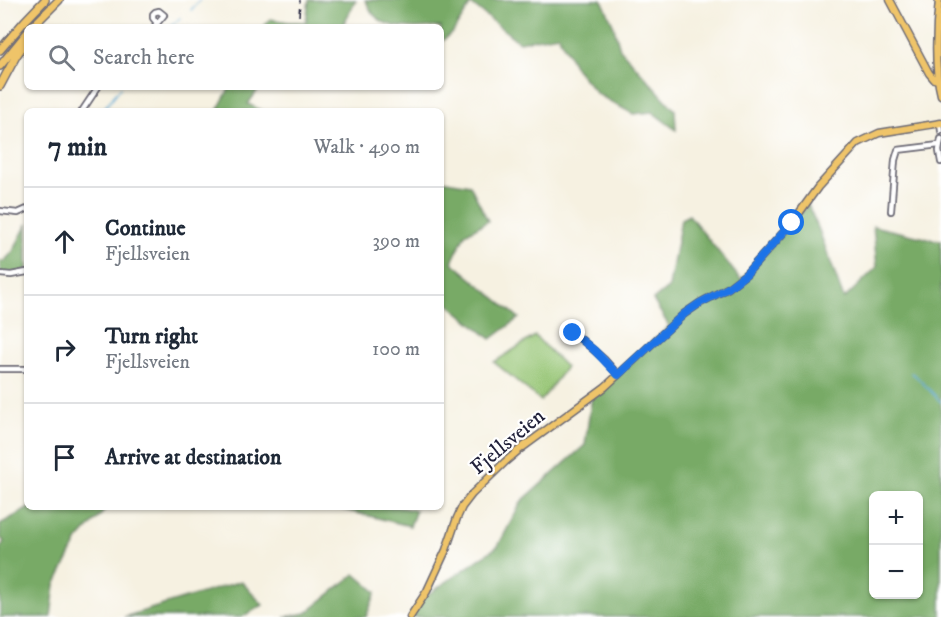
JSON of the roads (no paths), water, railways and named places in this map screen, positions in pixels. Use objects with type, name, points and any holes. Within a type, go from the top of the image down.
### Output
[{"type":"highway","points":[[0,50],[45,0]]},
{"type":"highway","points":[[35,24],[61,0]]},
{"type":"highway","points":[[40,24],[61,0]]},
{"type":"highway","points":[[0,45],[14,29],[24,22]]},
{"type":"highway","points":[[0,66],[24,37]]},
{"type":"highway","points":[[0,86],[24,44]]},
{"type":"main road","points":[[890,0],[929,73],[938,80]]},
{"type":"main road","points":[[939,0],[937,35],[938,80],[941,94]]},
{"type":"main road","name":"Fjellsveien","points":[[410,617],[427,591],[446,550],[459,513],[468,498],[519,450],[604,387],[684,314],[728,288],[746,274],[792,223],[818,187],[858,143],[879,133],[940,123]]},
{"type":"street","points":[[84,108],[96,90]]},
{"type":"street","points":[[940,123],[941,131]]},
{"type":"street","points":[[941,139],[939,145],[941,162]]},
{"type":"street","points":[[891,211],[895,160],[898,150],[939,145]]},
{"type":"street","points":[[0,211],[18,213],[24,210]]},
{"type":"street","points":[[0,274],[24,273]]},
{"type":"street","points":[[567,327],[604,359],[618,375]]},
{"type":"street","points":[[0,369],[24,369]]},
{"type":"waterway","points":[[191,10],[200,0]]},
{"type":"waterway","points":[[173,24],[180,18]]},
{"type":"waterway","points":[[104,108],[119,90]]},
{"type":"waterway","points":[[911,373],[941,402]]},
{"type":"railway","points":[[299,16],[300,0]]}]
